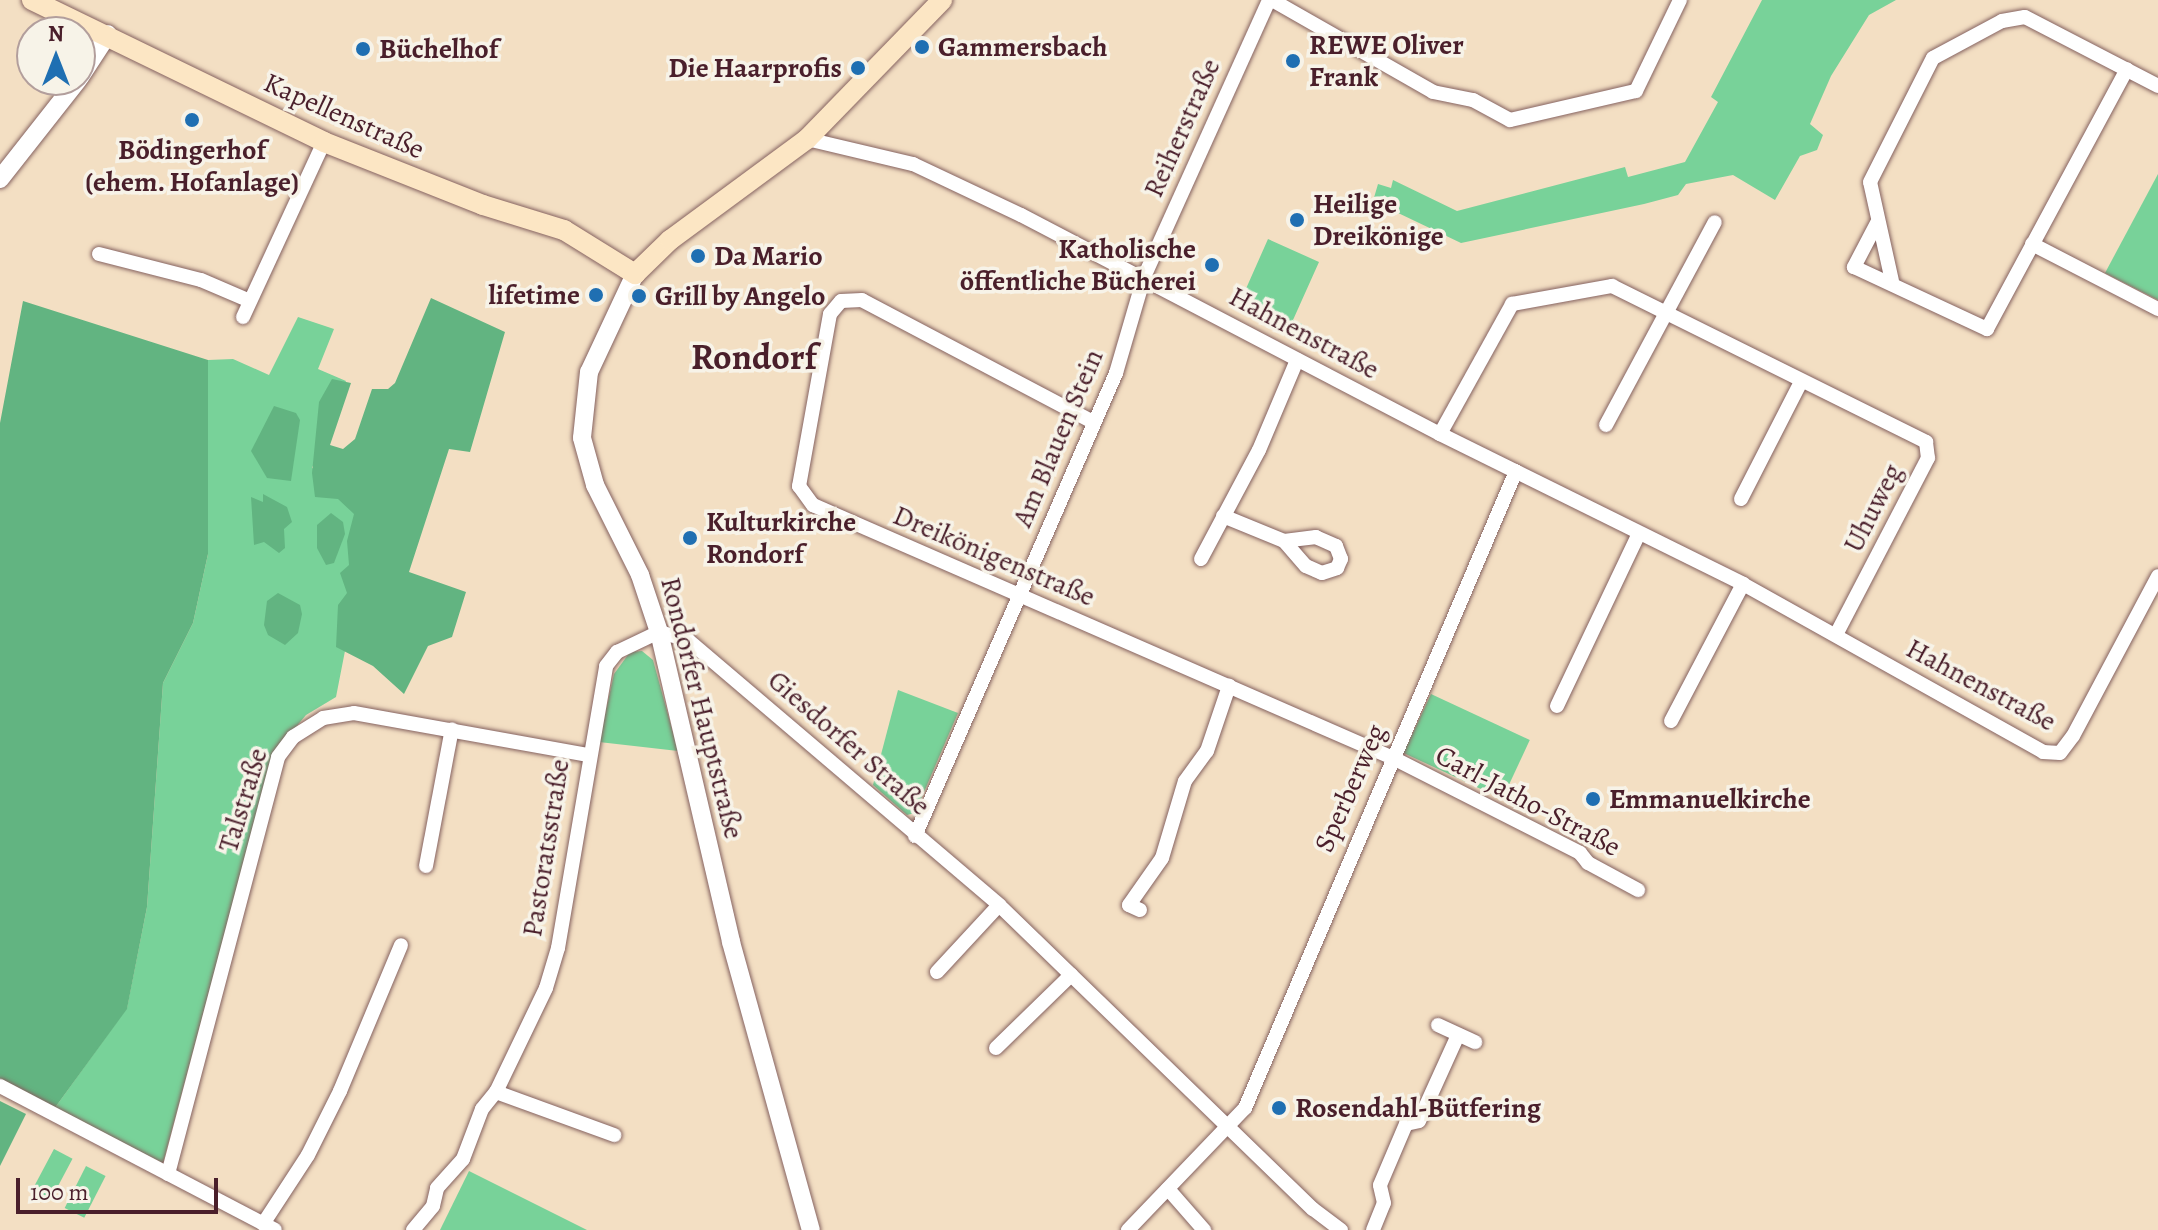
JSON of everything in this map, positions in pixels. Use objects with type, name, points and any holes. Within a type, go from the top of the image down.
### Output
[{"type":"main road","name":"Kapellenstraße","points":[[32,0],[108,34],[324,142],[483,205],[564,230],[635,274]]},
{"type":"main road","name":"Rondorfer Hauptstraße","points":[[635,274],[670,240],[807,139],[936,3]]},
{"type":"street","points":[[1270,0],[1433,92],[1473,100],[1510,120],[1636,91],[1680,0]]},
{"type":"street","name":"Reiherstraße","points":[[1144,277],[1270,0]]},
{"type":"street","points":[[1892,281],[1870,182],[1933,58],[2002,21],[2025,17],[2158,86]]},
{"type":"street","points":[[96,53],[108,34]]},
{"type":"street","points":[[1877,223],[1854,267],[1892,281],[1987,329],[2127,69]]},
{"type":"street","points":[[0,179],[66,96]]},
{"type":"street","name":"Hahnenstraße","points":[[807,139],[913,164],[1144,277],[1440,434],[1743,584],[2043,752],[2060,753],[2158,576]]},
{"type":"street","points":[[243,317],[324,142]]},
{"type":"street","points":[[1606,425],[1715,222]]},
{"type":"street","points":[[2032,244],[2158,309]]},
{"type":"street","points":[[99,254],[201,280],[250,301]]},
{"type":"street","name":"Rondorfer Hauptstraße","points":[[635,274],[589,372],[582,438],[595,485],[640,575],[659,632],[731,942],[811,1230]]},
{"type":"street","name":"Am Blauen Stein","points":[[915,836],[1116,373],[1144,277]]},
{"type":"street","name":"Uhuweg","points":[[1440,434],[1512,304],[1612,286],[1926,442],[1928,458],[1836,635]]},
{"type":"street","name":"Dreikönigenstraße","points":[[1093,422],[862,300],[841,301],[830,314],[799,486],[813,505],[1393,758]]},
{"type":"street","points":[[1201,559],[1259,450],[1297,360]]},
{"type":"street","points":[[1741,499],[1801,382]]},
{"type":"street","name":"Sperberweg","points":[[1128,1230],[1245,1108],[1516,471]]},
{"type":"street","points":[[1223,516],[1284,541]]},
{"type":"street","points":[[1557,706],[1639,533]]},
{"type":"street","points":[[1671,721],[1743,584]]},
{"type":"street","name":"Pastoratsstraße","points":[[413,1230],[433,1206],[437,1188],[463,1159],[482,1109],[496,1092],[532,1022],[558,948],[587,755],[606,666],[617,652],[659,632]]},
{"type":"street","name":"Giesdorfer Straße","points":[[659,632],[688,640],[999,905],[1232,1125],[1313,1209],[1341,1230]]},
{"type":"street","points":[[1140,910],[1129,905],[1162,858],[1185,781],[1207,751],[1229,686]]},
{"type":"street","name":"Talstraße","points":[[168,1174],[284,747],[307,727],[336,714],[452,729],[587,755]]},
{"type":"street","points":[[426,866],[452,729]]},
{"type":"street","name":"Carl-Jatho-Straße","points":[[1393,758],[1580,853],[1588,863],[1638,890]]},
{"type":"street","points":[[937,972],[999,905]]},
{"type":"street","points":[[0,1086],[269,1227],[334,1104],[401,945]]},
{"type":"street","points":[[996,1048],[1071,975]]},
{"type":"street","points":[[1438,1025],[1475,1042]]},
{"type":"street","points":[[1373,1230],[1384,1203],[1380,1185],[1387,1167],[1406,1124],[1419,1121],[1458,1035]]},
{"type":"street","points":[[496,1092],[614,1135]]},
{"type":"street","points":[[1168,1189],[1204,1230]]},
{"type":"green space","points":[[1762,0],[1896,0],[1869,15],[1831,76],[1810,124],[1823,135],[1817,150],[1800,156],[1775,200],[1733,175],[1686,184],[1678,195],[1644,204],[1461,243],[1373,201],[1378,184],[1391,188],[1393,180],[1457,211],[1625,167],[1628,177],[1685,162],[1718,102],[1711,97]]},
{"type":"green space","points":[[2158,174],[2158,300],[2105,273]]},
{"type":"green space","points":[[1268,239],[1319,262],[1293,320],[1302,324],[1298,340],[1237,309]]},
{"type":"green space","points":[[431,298],[505,332],[470,452],[449,449],[409,572],[466,592],[452,637],[428,646],[404,694],[373,666],[336,647],[338,605],[347,593],[340,573],[349,565],[347,541],[354,514],[338,499],[315,497],[312,473],[319,402],[332,379],[351,383],[330,445],[343,449],[355,439],[372,389],[388,389],[395,383]]},
{"type":"green space","points":[[23,301],[208,360],[208,554],[193,623],[163,683],[147,907],[127,1009],[54,1109],[0,1081],[0,423]]},
{"type":"green space","points":[[298,317],[334,329],[318,369],[346,381],[312,468],[376,492],[336,697],[306,715],[273,754],[163,1163],[54,1109],[127,1008],[147,907],[163,683],[193,623],[208,554],[208,360],[233,359],[269,375]]},
{"type":"green space","points":[[274,406],[296,413],[300,420],[291,481],[267,478],[251,451]]},
{"type":"green space","points":[[263,494],[287,507],[292,522],[284,529],[285,548],[279,553],[264,542],[254,545],[251,497],[263,502]]},
{"type":"green space","points":[[331,513],[343,522],[345,534],[334,563],[326,565],[317,548],[317,525]]},
{"type":"green space","points":[[278,593],[300,605],[302,614],[298,633],[285,645],[268,635],[264,625],[267,601]]},
{"type":"green space","points":[[642,651],[653,660],[678,751],[599,742],[614,674],[630,652]]},
{"type":"green space","points":[[898,690],[958,713],[915,813],[907,815],[873,785]]},
{"type":"green space","points":[[1431,694],[1530,740],[1502,799],[1404,753]]},
{"type":"green space","points":[[0,1101],[26,1114],[0,1166]]},
{"type":"green space","points":[[54,1149],[73,1159],[50,1200],[32,1190]]},
{"type":"green space","points":[[86,1166],[106,1176],[84,1218],[65,1208]]},
{"type":"green space","points":[[469,1171],[587,1230],[440,1230]]},
{"type":"place","name":"Gammersbach","points":[[922,47]]},
{"type":"place","name":"Büchelhof","points":[[363,49]]},
{"type":"place","name":"REWE Oliver Frank","points":[[1293,61]]},
{"type":"place","name":"Die Haarprofis","points":[[858,68]]},
{"type":"place","name":"Bödingerhof (ehem. Hofanlage)","points":[[192,120]]},
{"type":"place","name":"Heilige Dreikönige","points":[[1297,220]]},
{"type":"place","name":"Da Mario","points":[[698,256]]},
{"type":"place","name":"Katholische öffentliche Bücherei","points":[[1212,265]]},
{"type":"place","name":"lifetime","points":[[596,295]]},
{"type":"place","name":"Grill by Angelo","points":[[639,296]]},
{"type":"place","name":"Kulturkirche Rondorf","points":[[690,538]]},
{"type":"place","name":"Emmanuelkirche","points":[[1593,799]]},
{"type":"place","name":"Rosendahl-Bütfering","points":[[1279,1108]]},
{"type":"district","name":"Rondorf","points":[[754,357]]}]
